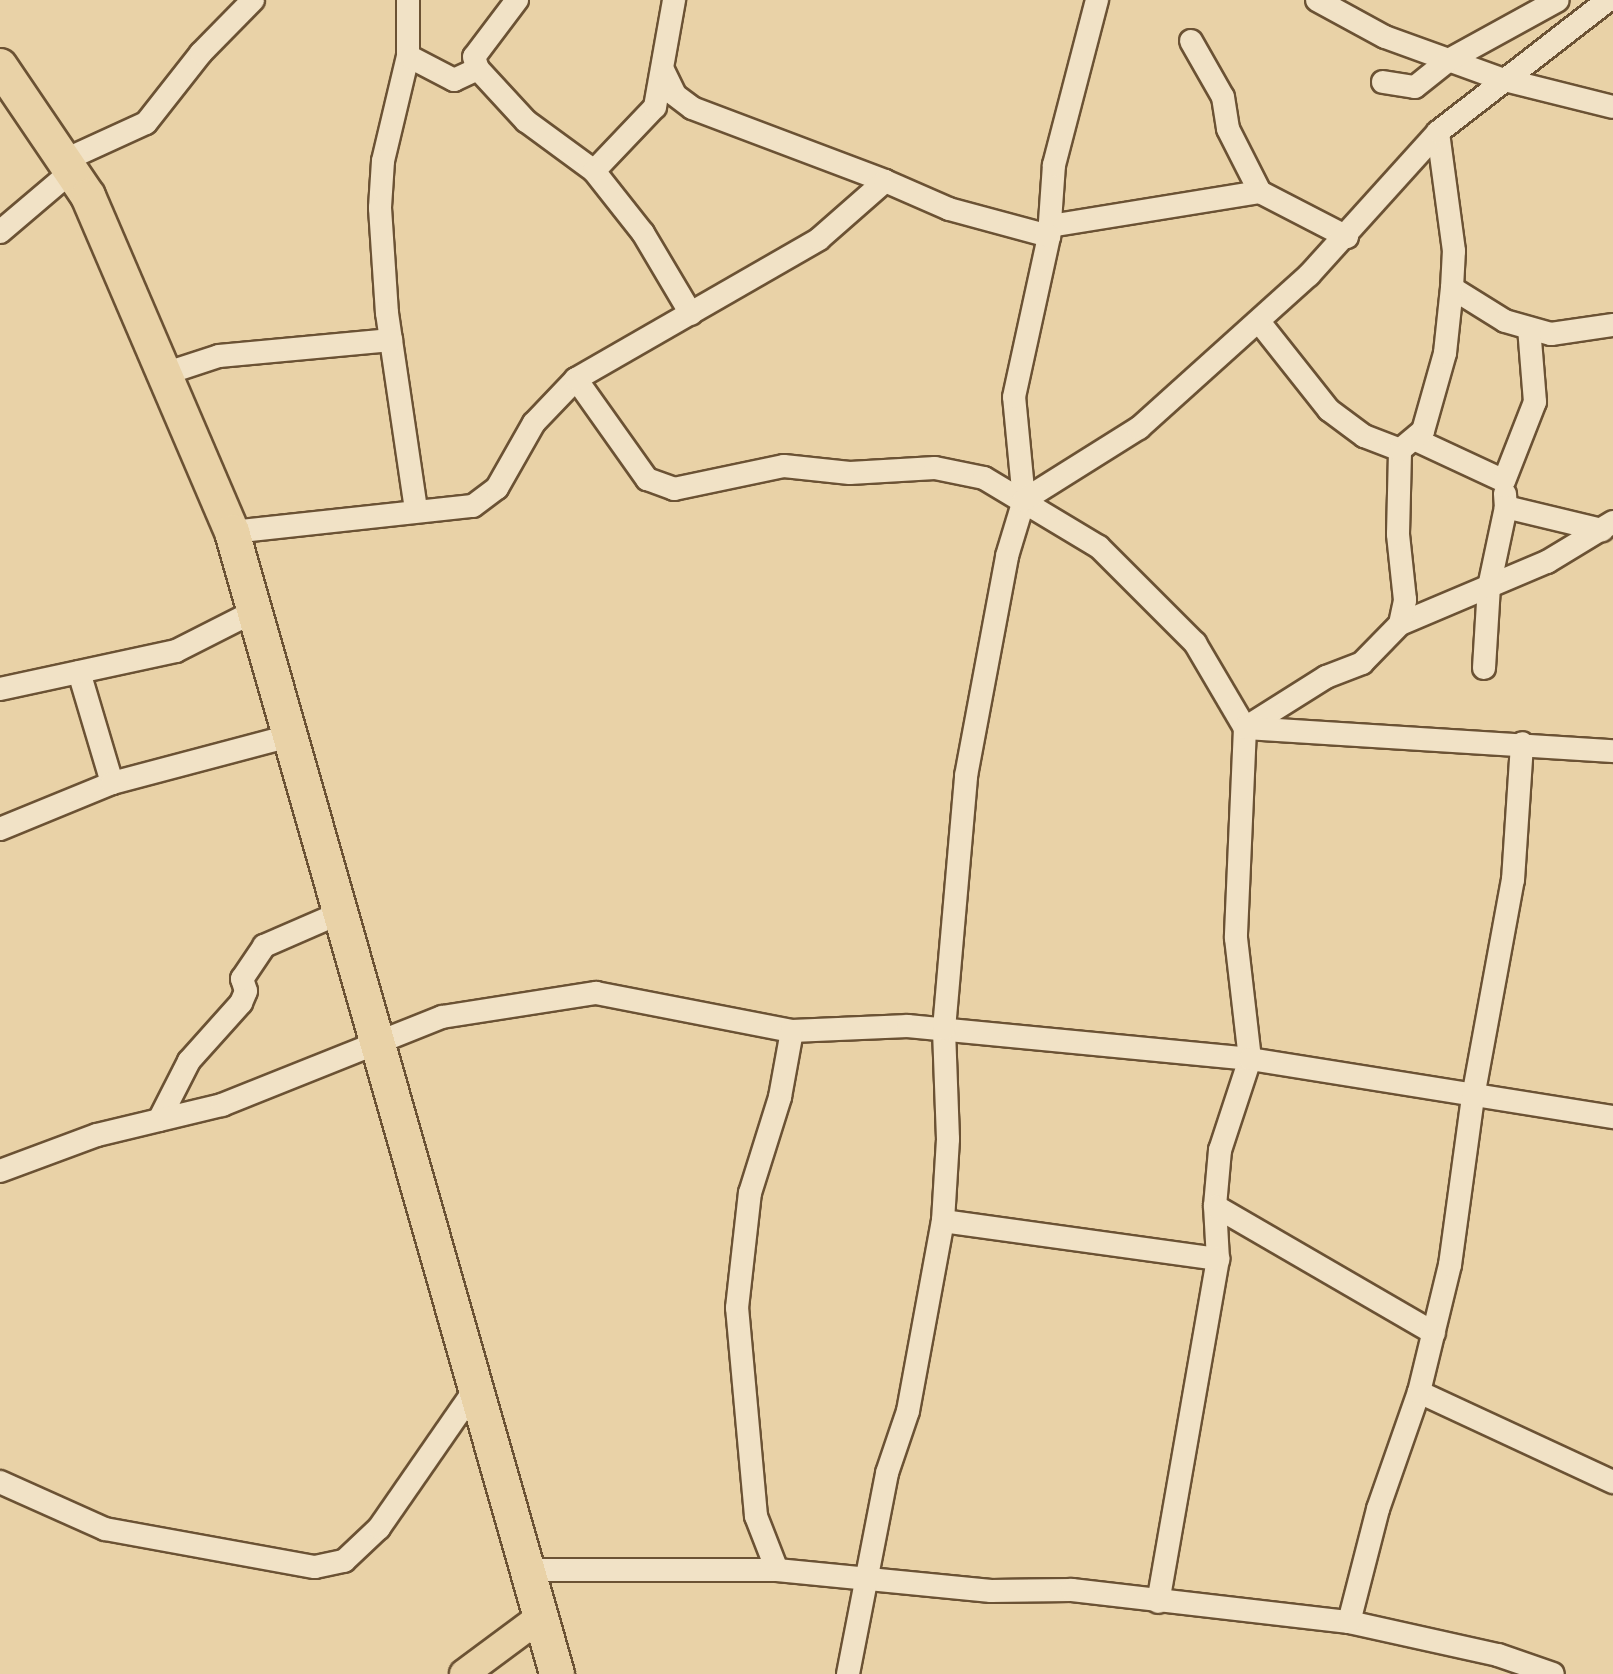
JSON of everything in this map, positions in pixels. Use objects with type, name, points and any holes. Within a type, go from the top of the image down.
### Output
[{"type":"highway","points":[[1,67],[69,166],[167,373],[198,462],[232,532],[557,1674]]},
{"type":"main road","points":[[464,1674],[542,1616]]},
{"type":"street","points":[[0,232],[69,166],[146,123],[201,53],[253,0]]},
{"type":"street","points":[[517,0],[474,57],[478,69],[526,121],[594,171],[643,233],[691,314]]},
{"type":"street","points":[[594,171],[655,107],[664,72],[674,0]]},
{"type":"street","points":[[848,1674],[887,1473],[908,1411],[943,1221],[948,1139],[944,1029],[966,776],[1007,556],[1024,500],[1014,397],[1049,231],[1054,165],[1097,0]]},
{"type":"street","points":[[1317,0],[1385,37],[1501,79],[1613,107]]},
{"type":"street","points":[[1383,82],[1415,87],[1449,60],[1558,0]]},
{"type":"street","points":[[1024,500],[1139,428],[1260,323],[1347,237],[1438,132],[1501,79],[1608,0]]},
{"type":"street","points":[[406,2],[408,56],[383,161],[380,208],[391,340],[416,510]]},
{"type":"street","points":[[1191,41],[1223,97],[1228,129],[1260,192],[1347,237]]},
{"type":"street","points":[[408,56],[454,80],[478,69]]},
{"type":"street","points":[[664,72],[675,95],[692,108],[885,181],[949,209],[1049,231],[1260,192]]},
{"type":"street","points":[[1400,624],[1405,600],[1398,534],[1407,444],[1423,431],[1445,353],[1452,288],[1454,251],[1438,132]]},
{"type":"street","points":[[232,532],[416,510],[458,509],[486,499],[534,423],[576,379],[819,239],[885,181]]},
{"type":"street","points":[[1452,288],[1505,321],[1551,334],[1613,325]]},
{"type":"street","points":[[1260,323],[1329,410],[1364,436],[1407,444],[1504,481]]},
{"type":"street","points":[[1484,668],[1489,587],[1506,507],[1504,481],[1535,402],[1529,328]]},
{"type":"street","points":[[167,373],[219,356],[391,340]]},
{"type":"street","points":[[576,379],[647,479],[674,489],[784,466],[850,473],[935,468],[984,478],[1099,547],[1195,643],[1245,728],[1236,938],[1250,1059],[1220,1150],[1215,1206],[1218,1259],[1158,1602]]},
{"type":"street","points":[[1506,507],[1607,526]]},
{"type":"street","points":[[1245,728],[1326,677],[1362,663],[1400,624],[1547,562],[1607,526]]},
{"type":"street","points":[[0,689],[176,651],[255,611]]},
{"type":"street","points":[[79,672],[112,783]]},
{"type":"street","points":[[1245,728],[1613,751]]},
{"type":"street","points":[[0,829],[112,783],[290,736]]},
{"type":"street","points":[[1349,1622],[1378,1509],[1419,1392],[1455,1237],[1473,1097],[1513,880],[1522,743]]},
{"type":"street","points":[[159,1120],[189,1061],[241,1003],[246,991],[242,979],[264,946],[340,913]]},
{"type":"street","points":[[0,1171],[97,1135],[222,1105],[377,1039],[442,1017],[596,993],[792,1031],[944,1029],[1250,1059],[1613,1117]]},
{"type":"street","points":[[777,1570],[754,1502],[737,1308],[750,1193],[780,1097],[792,1031]]},
{"type":"street","points":[[1215,1206],[1434,1333]]},
{"type":"street","points":[[943,1221],[1218,1259]]},
{"type":"street","points":[[0,1482],[105,1529],[315,1567],[344,1561],[379,1528],[476,1388]]},
{"type":"street","points":[[1419,1392],[1613,1482]]},
{"type":"street","points":[[528,1570],[777,1570],[991,1591],[1072,1590],[1349,1622],[1494,1665],[1553,1674]]}]
